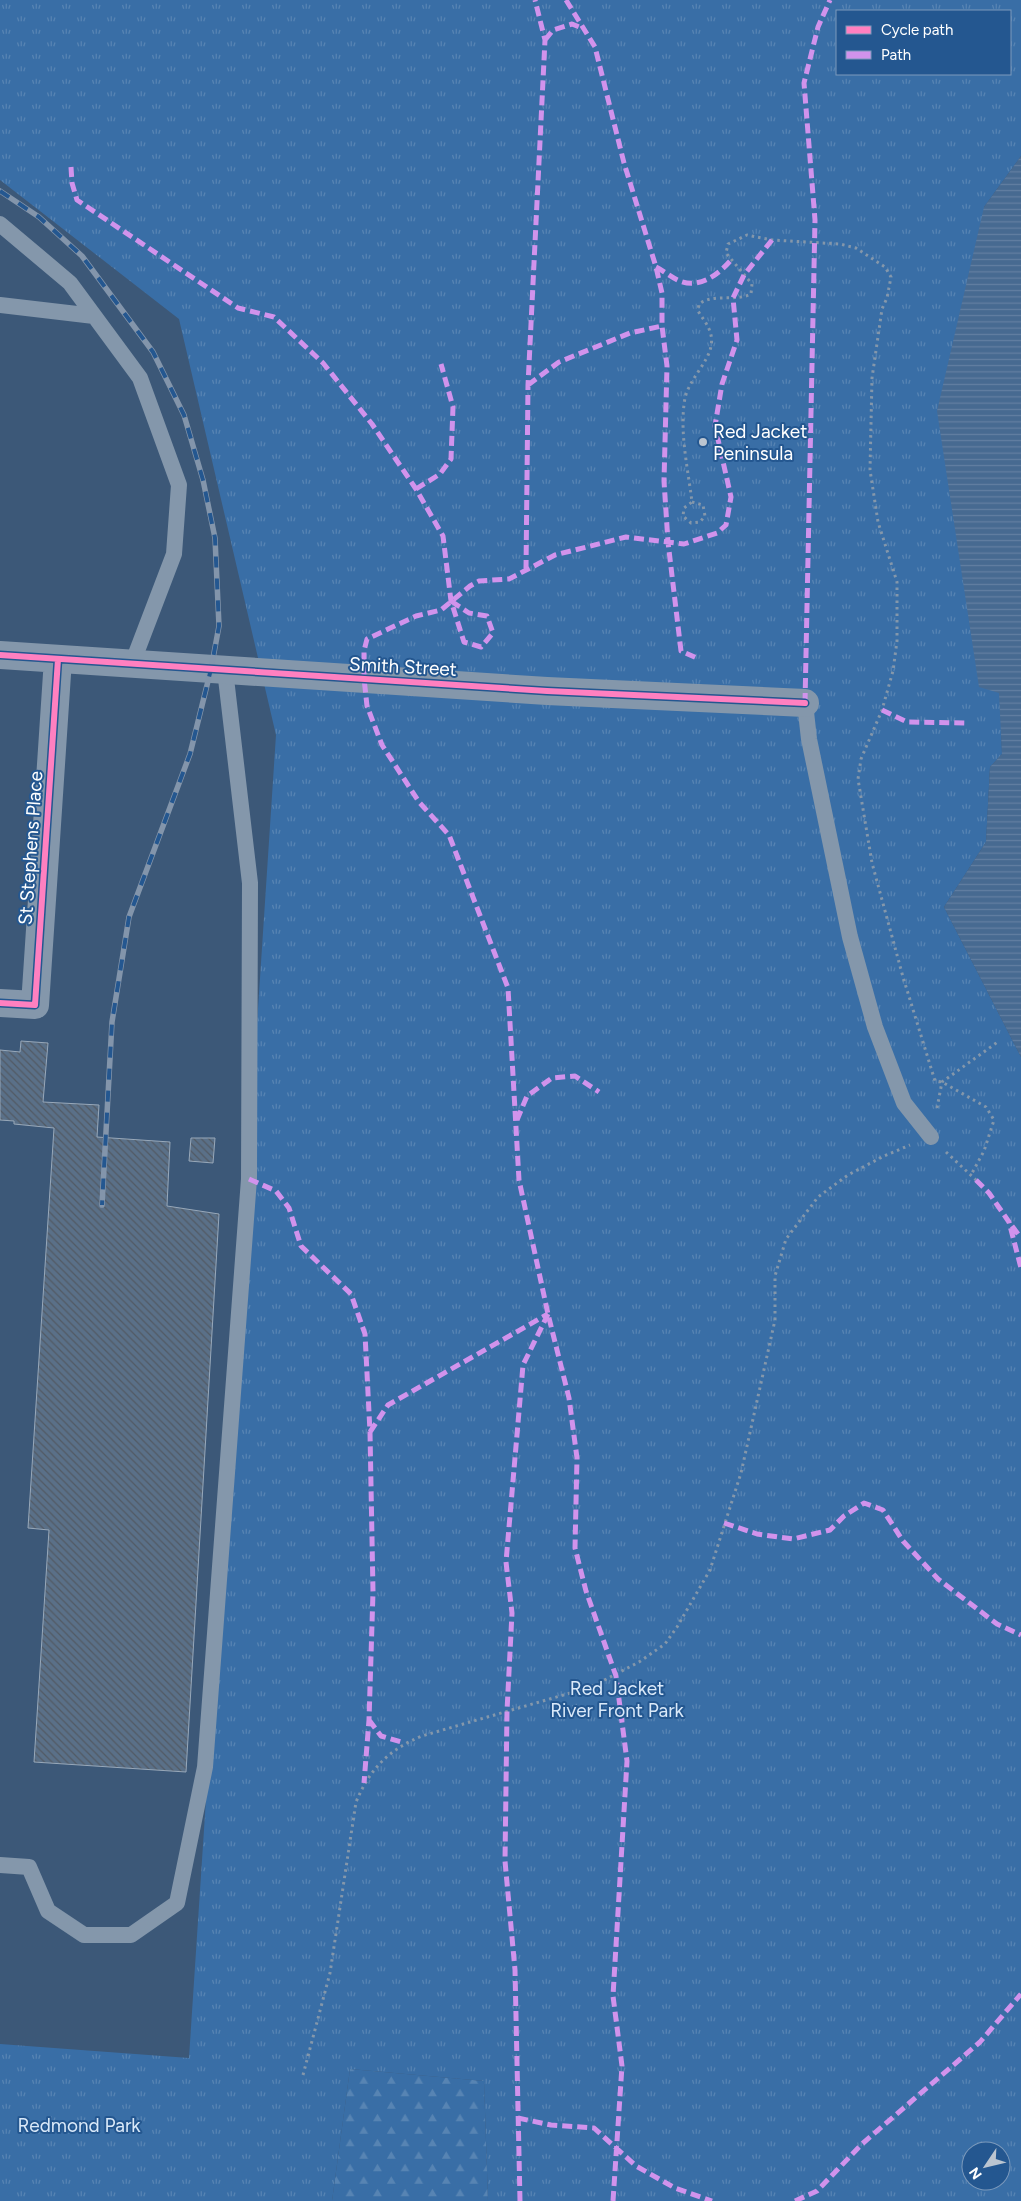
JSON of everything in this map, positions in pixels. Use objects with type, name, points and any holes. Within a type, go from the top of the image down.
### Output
[{"type":"street","name":"Smith Street","points":[[0,655],[439,682],[548,691],[805,703]]},
{"type":"street","name":"St Stephens Place","points":[[0,1003],[34,1005],[58,659]]},
{"type":"lane","points":[[0,224],[70,283],[140,378],[179,484],[174,554],[132,664]]},
{"type":"lane","points":[[0,306],[94,316]]},
{"type":"lane","points":[[0,1865],[29,1867],[48,1911],[84,1935],[131,1935],[177,1903],[204,1767],[250,1179],[250,883],[225,670]]},
{"type":"lane","points":[[805,703],[809,740],[850,936],[875,1027],[904,1103],[931,1137]]},
{"type":"path","points":[[692,502],[684,435],[685,397],[694,376],[711,348],[711,332],[698,311],[699,304],[706,299],[743,298],[751,294],[752,284],[726,253],[728,244],[747,235],[772,240],[840,244],[856,248],[884,266],[891,277],[887,298],[882,309],[872,378],[870,470],[878,522],[896,582],[897,641],[891,679],[882,710],[861,759],[858,779],[872,863],[934,1081],[942,1082],[986,1107],[994,1120],[984,1151],[971,1175]]},
{"type":"path","points":[[692,502],[703,505],[705,516],[700,522],[691,523],[684,516],[684,508],[692,502]]},
{"type":"path","points":[[941,1089],[942,1082],[999,1041]]},
{"type":"path","points":[[931,1137],[976,1180]]},
{"type":"path","points":[[303,2075],[330,1973],[356,1802],[364,1783],[374,1769],[405,1743],[422,1736],[591,1687],[639,1662],[665,1644],[710,1570],[740,1473],[775,1320],[775,1276],[786,1239],[818,1197],[848,1174],[884,1156]]},
{"type":"green space","name":"Red Jacket River Front Park","points":[[0,0],[1021,0],[1021,156],[984,207],[1002,754],[990,767],[986,842],[944,907],[1021,1057],[1021,2201],[488,2201],[484,2081],[350,2069],[332,2201],[0,2201],[0,2044],[189,2058],[276,735],[179,319],[0,180]]},
{"type":"green space","points":[[350,2069],[484,2081],[488,2201],[332,2201]]},
{"type":"shaded area","points":[[1021,156],[1021,1057],[944,907],[986,842],[990,767],[1002,754],[999,693],[979,687],[937,411],[984,207]]},
{"type":"building","points":[[21,1041],[48,1043],[43,1102],[99,1105],[97,1137],[170,1142],[167,1206],[219,1214],[186,1772],[34,1762],[49,1530],[28,1528],[54,1128],[14,1124],[14,1121],[0,1120],[0,1050],[20,1052]]},
{"type":"building","points":[[191,1138],[215,1138],[213,1163],[189,1161]]},
{"type":"railway","points":[[0,191],[39,217],[82,256],[153,352],[184,415],[203,480],[215,538],[219,626],[211,669],[190,754],[129,917],[112,1022],[102,1205]]},
{"type":"marked path","points":[[526,570],[528,385],[545,40],[535,0]]},
{"type":"marked path","points":[[566,0],[595,47],[624,163],[656,267],[662,293],[662,326],[667,366],[664,481],[668,542],[681,651],[699,659]]},
{"type":"marked path","points":[[805,703],[815,220],[804,83],[818,27],[830,0]]},
{"type":"marked path","points":[[545,40],[553,30],[572,24],[584,29]]},
{"type":"marked path","points":[[71,167],[72,183],[77,200],[238,308],[274,317],[323,363],[372,424],[416,489],[443,536],[451,601],[464,642],[481,647],[493,633],[487,616],[469,613],[451,601]]},
{"type":"marked path","points":[[613,2201],[622,2066],[613,1996],[627,1761],[616,1676],[586,1591],[575,1548],[577,1458],[569,1398],[548,1314],[519,1180],[508,988],[449,835],[419,802],[382,745],[367,706],[364,651],[367,639],[416,616],[441,610],[479,581],[509,579],[555,555],[626,537],[684,544],[717,533],[726,525],[731,497],[715,426],[722,384],[737,340],[733,298],[744,275],[772,240]]},
{"type":"marked path","points":[[656,267],[680,281],[695,283],[709,279],[731,260]]},
{"type":"marked path","points":[[528,385],[559,362],[630,333],[662,326]]},
{"type":"marked path","points":[[416,489],[440,474],[451,459],[453,407],[441,364]]},
{"type":"marked path","points":[[882,710],[907,722],[966,723]]},
{"type":"marked path","points":[[517,1120],[527,1096],[552,1078],[575,1076],[599,1092]]},
{"type":"marked path","points":[[249,1179],[276,1191],[289,1208],[301,1246],[351,1294],[365,1334],[370,1432],[373,1592],[369,1720],[364,1783]]},
{"type":"marked path","points":[[976,1180],[989,1193],[1009,1222],[1021,1268]]},
{"type":"marked path","points":[[1012,1226],[1021,1238]]},
{"type":"marked path","points":[[370,1432],[388,1405],[548,1314]]},
{"type":"marked path","points":[[520,2201],[515,1970],[505,1861],[507,1711],[512,1613],[506,1562],[523,1365],[548,1314]]},
{"type":"marked path","points":[[724,1523],[757,1534],[793,1539],[830,1530],[844,1516],[864,1503],[883,1510],[903,1541],[938,1579],[997,1624],[1021,1635]]},
{"type":"marked path","points":[[369,1720],[381,1736],[405,1743]]},
{"type":"marked path","points":[[795,2201],[817,2191],[862,2144],[980,2042],[1021,1994]]},
{"type":"marked path","points":[[518,2118],[551,2125],[594,2128],[636,2166],[675,2188],[712,2201]]},
{"type":"cycle path","points":[[0,655],[547,691],[805,703]]},
{"type":"cycle path","points":[[0,1003],[35,1005],[58,659]]},
{"type":"place","name":"Red Jacket Peninsula","points":[[703,442]]},
{"type":"park label","name":"Redmond Park","points":[[79,2125]]}]
